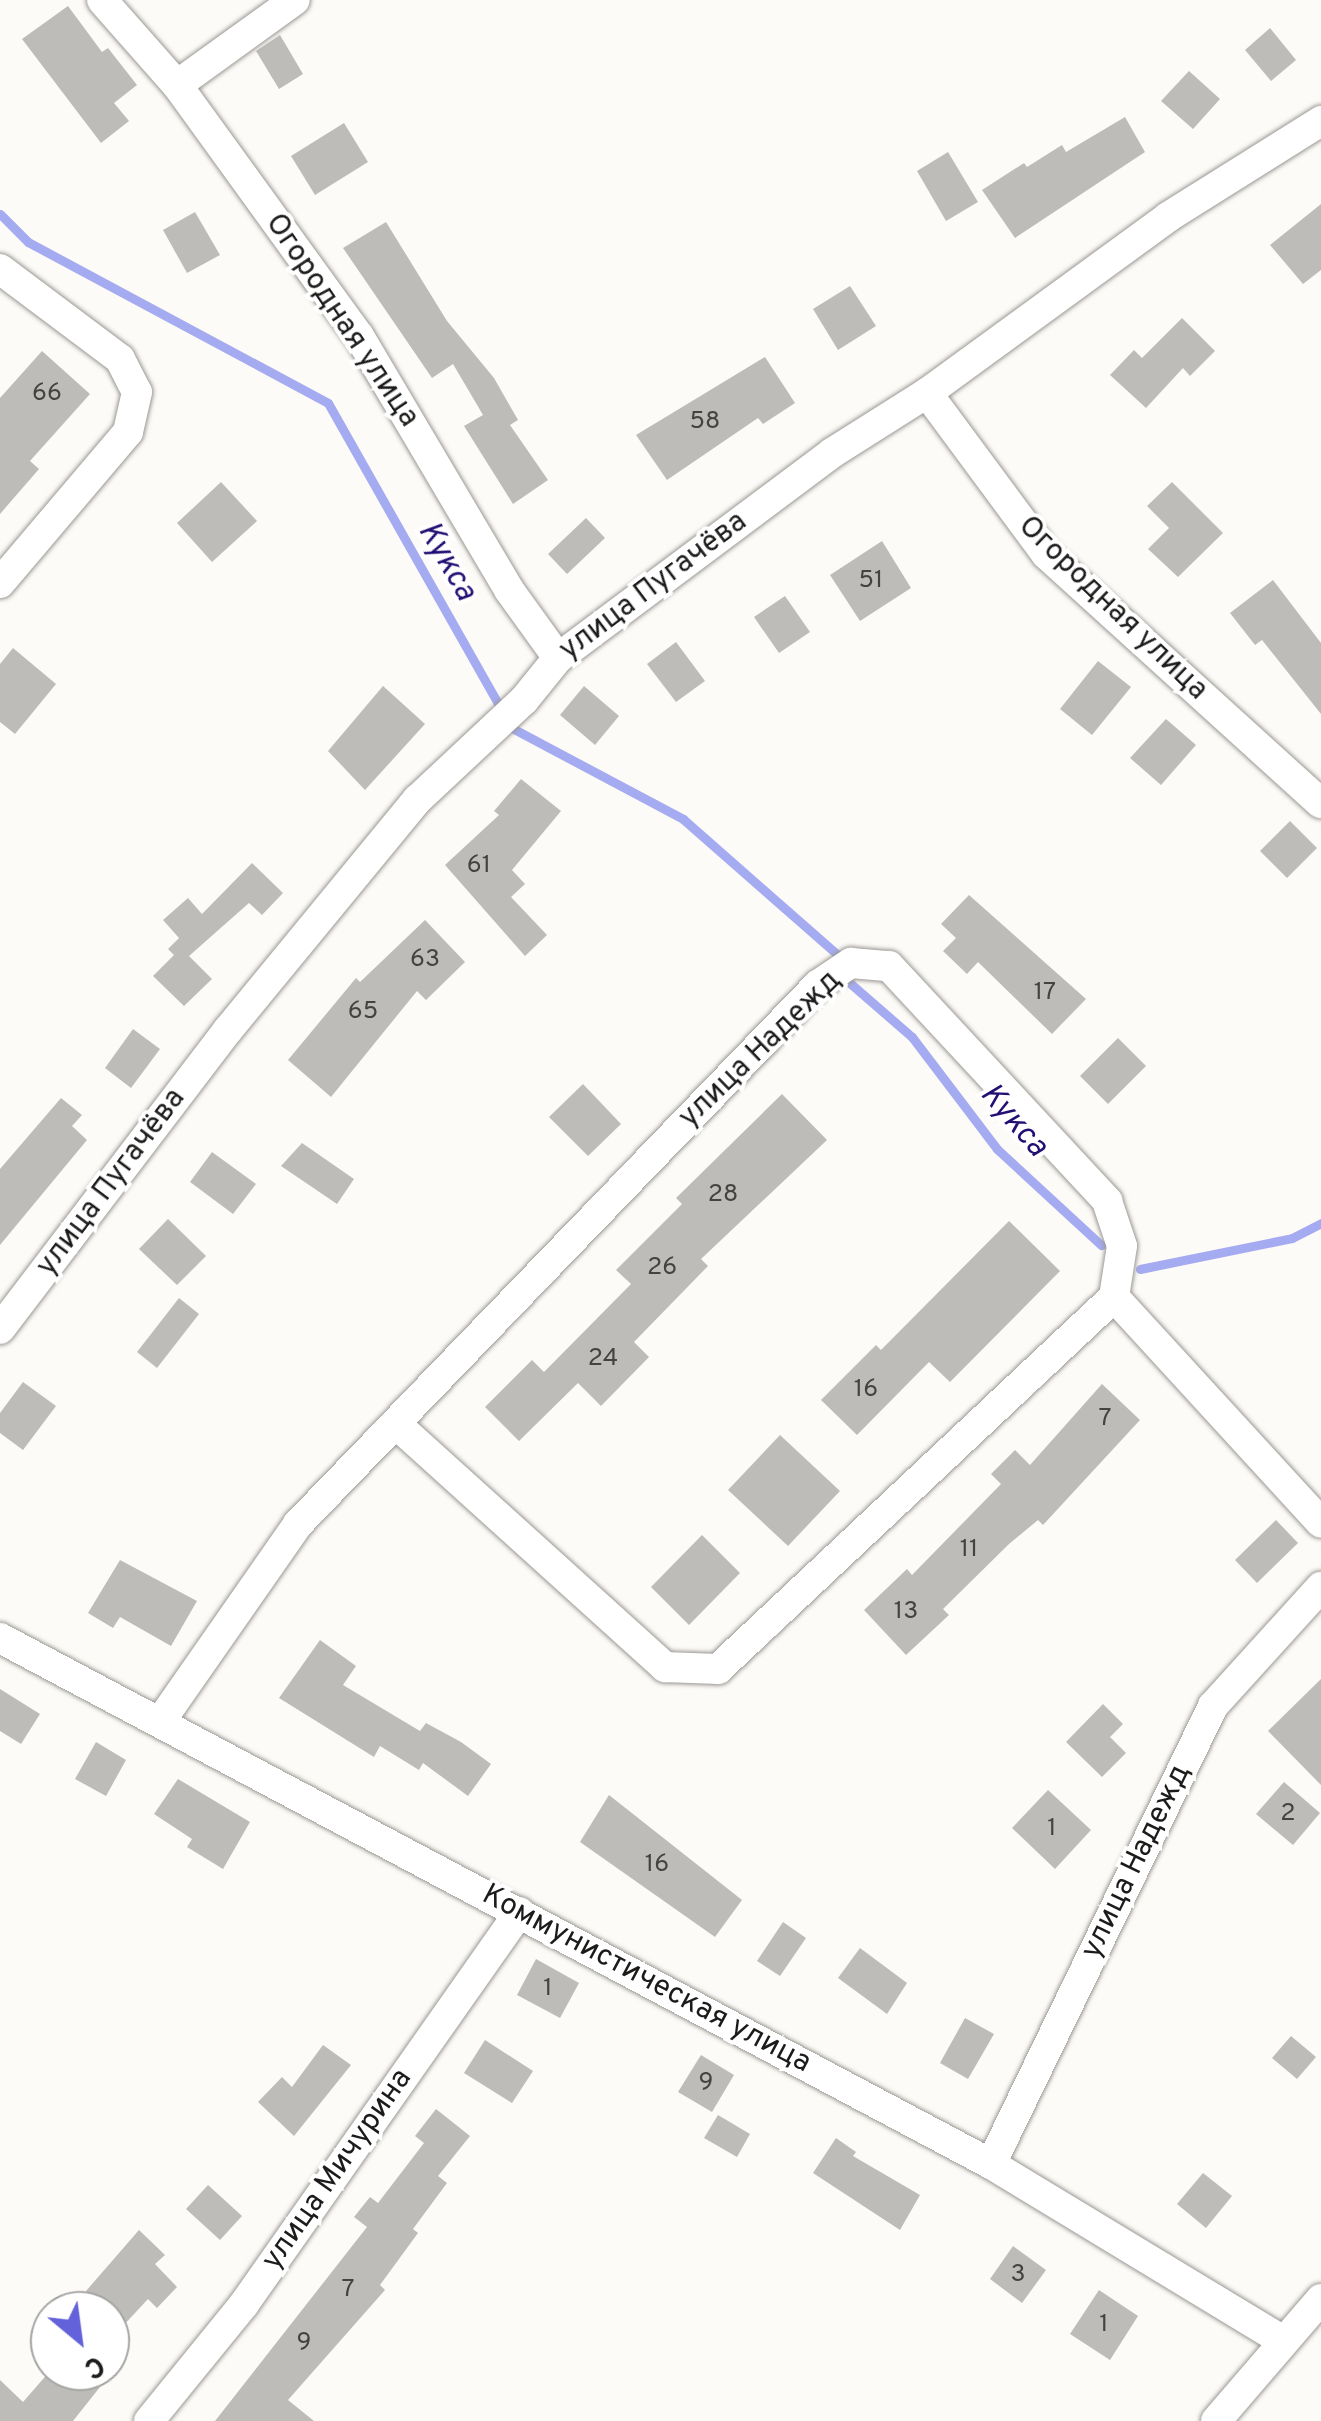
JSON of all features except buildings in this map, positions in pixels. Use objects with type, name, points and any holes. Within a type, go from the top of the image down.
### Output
[{"type":"street","name":"Огородная улица","points":[[102,0],[177,84],[360,336],[509,590],[558,658]]},
{"type":"street","points":[[177,84],[295,0]]},
{"type":"street","name":"улица Пугачёва","points":[[0,1330],[240,1015],[417,800],[524,700],[558,658],[832,453],[927,393],[1168,217],[1321,121]]},
{"type":"street","points":[[0,269],[120,359],[137,392],[128,432],[0,583]]},
{"type":"street","name":"Огородная улица","points":[[927,393],[1046,554],[1321,804]]},
{"type":"street","name":"улица Надежд","points":[[162,1718],[298,1524],[818,986],[852,964],[889,966],[1107,1201],[1122,1246],[1114,1297]]},
{"type":"street","points":[[396,1424],[665,1667],[718,1669],[1114,1297],[1321,1524]]},
{"type":"street","name":"улица Надежд","points":[[992,2164],[1213,1706],[1321,1587]]},
{"type":"street","name":"Коммунистическая улица","points":[[0,1638],[162,1718],[992,2164],[1282,2340]]},
{"type":"street","name":"улица Мичурина","points":[[149,2421],[244,2304],[519,1912]]},
{"type":"street","points":[[1216,2421],[1321,2299]]},
{"type":"waterway","name":"Кукса","points":[[0,214],[28,242],[328,403],[512,728],[683,819],[838,955]]},
{"type":"waterway","name":"Кукса","points":[[851,984],[912,1037],[997,1149],[1101,1245]]},
{"type":"waterway","name":"Кукса","points":[[1140,1269],[1292,1238],[1321,1223]]}]
